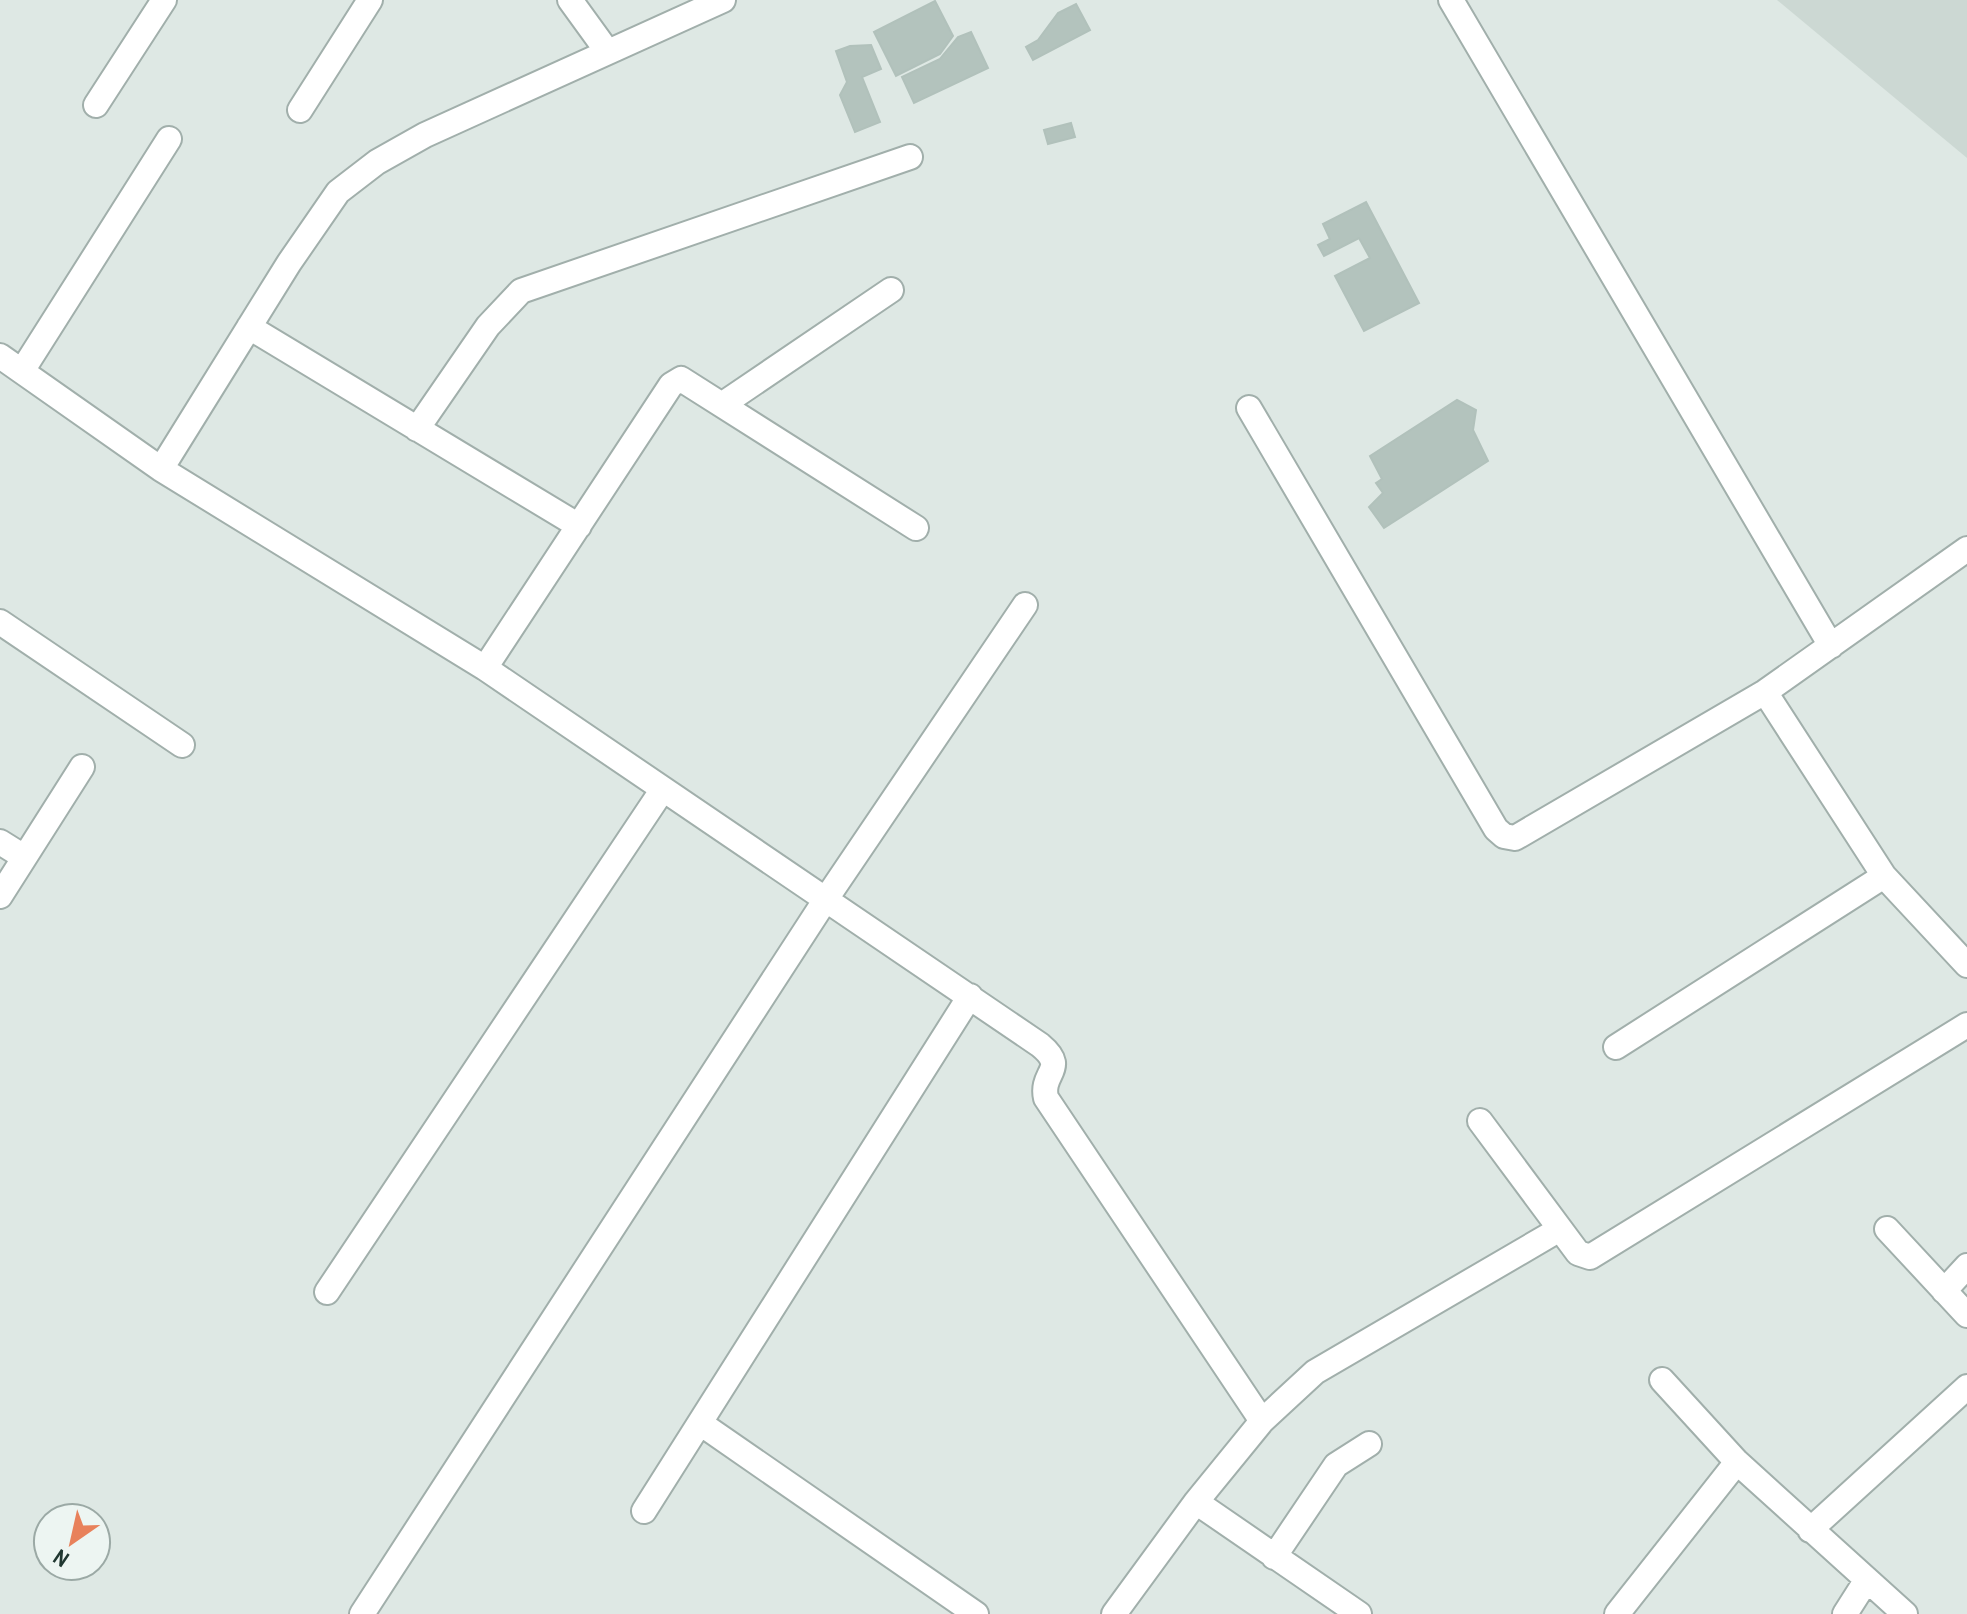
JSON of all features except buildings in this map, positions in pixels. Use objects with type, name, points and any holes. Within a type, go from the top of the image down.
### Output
[{"type":"street","points":[[96,105],[164,0]]},
{"type":"street","points":[[300,110],[370,0]]},
{"type":"street","points":[[570,0],[607,51]]},
{"type":"street","points":[[161,469],[338,192],[377,162],[425,135],[723,0]]},
{"type":"street","points":[[1451,0],[1831,646]]},
{"type":"street","points":[[22,371],[169,139]]},
{"type":"street","points":[[417,429],[488,326],[521,291],[910,157]]},
{"type":"street","points":[[723,404],[891,290]]},
{"type":"street","points":[[249,327],[579,526]]},
{"type":"street","points":[[0,356],[161,469],[485,668],[1040,1045],[1053,1059],[1054,1068],[1044,1091],[1046,1098],[1262,1421]]},
{"type":"street","points":[[485,668],[671,385],[681,379],[916,528]]},
{"type":"street","points":[[1249,408],[1496,829],[1504,836],[1515,838],[1765,692],[1967,549]]},
{"type":"street","points":[[362,1614],[826,899],[1025,605]]},
{"type":"street","points":[[0,622],[182,745]]},
{"type":"street","points":[[1765,692],[1884,876],[1967,965]]},
{"type":"street","points":[[0,896],[82,767]]},
{"type":"street","points":[[327,1292],[663,789]]},
{"type":"street","points":[[0,842],[24,857]]},
{"type":"street","points":[[1616,1047],[1884,876]]},
{"type":"street","points":[[644,1511],[970,996]]},
{"type":"street","points":[[1480,1121],[1578,1253],[1590,1257],[1967,1025]]},
{"type":"street","points":[[1114,1614],[1196,1502],[1262,1421],[1315,1372],[1560,1229]]},
{"type":"street","points":[[1887,1229],[1967,1315]]},
{"type":"street","points":[[1944,1291],[1967,1266]]},
{"type":"street","points":[[1662,1380],[1737,1462],[1905,1614]]},
{"type":"street","points":[[1810,1530],[1967,1387]]},
{"type":"street","points":[[700,1423],[976,1614]]},
{"type":"street","points":[[1274,1557],[1336,1465],[1369,1444]]},
{"type":"street","points":[[1617,1614],[1737,1462]]},
{"type":"street","points":[[1196,1502],[1359,1614]]},
{"type":"street","points":[[1845,1614],[1866,1581]]},
{"type":"shaded area","points":[[1777,0],[1967,0],[1967,158]]}]
